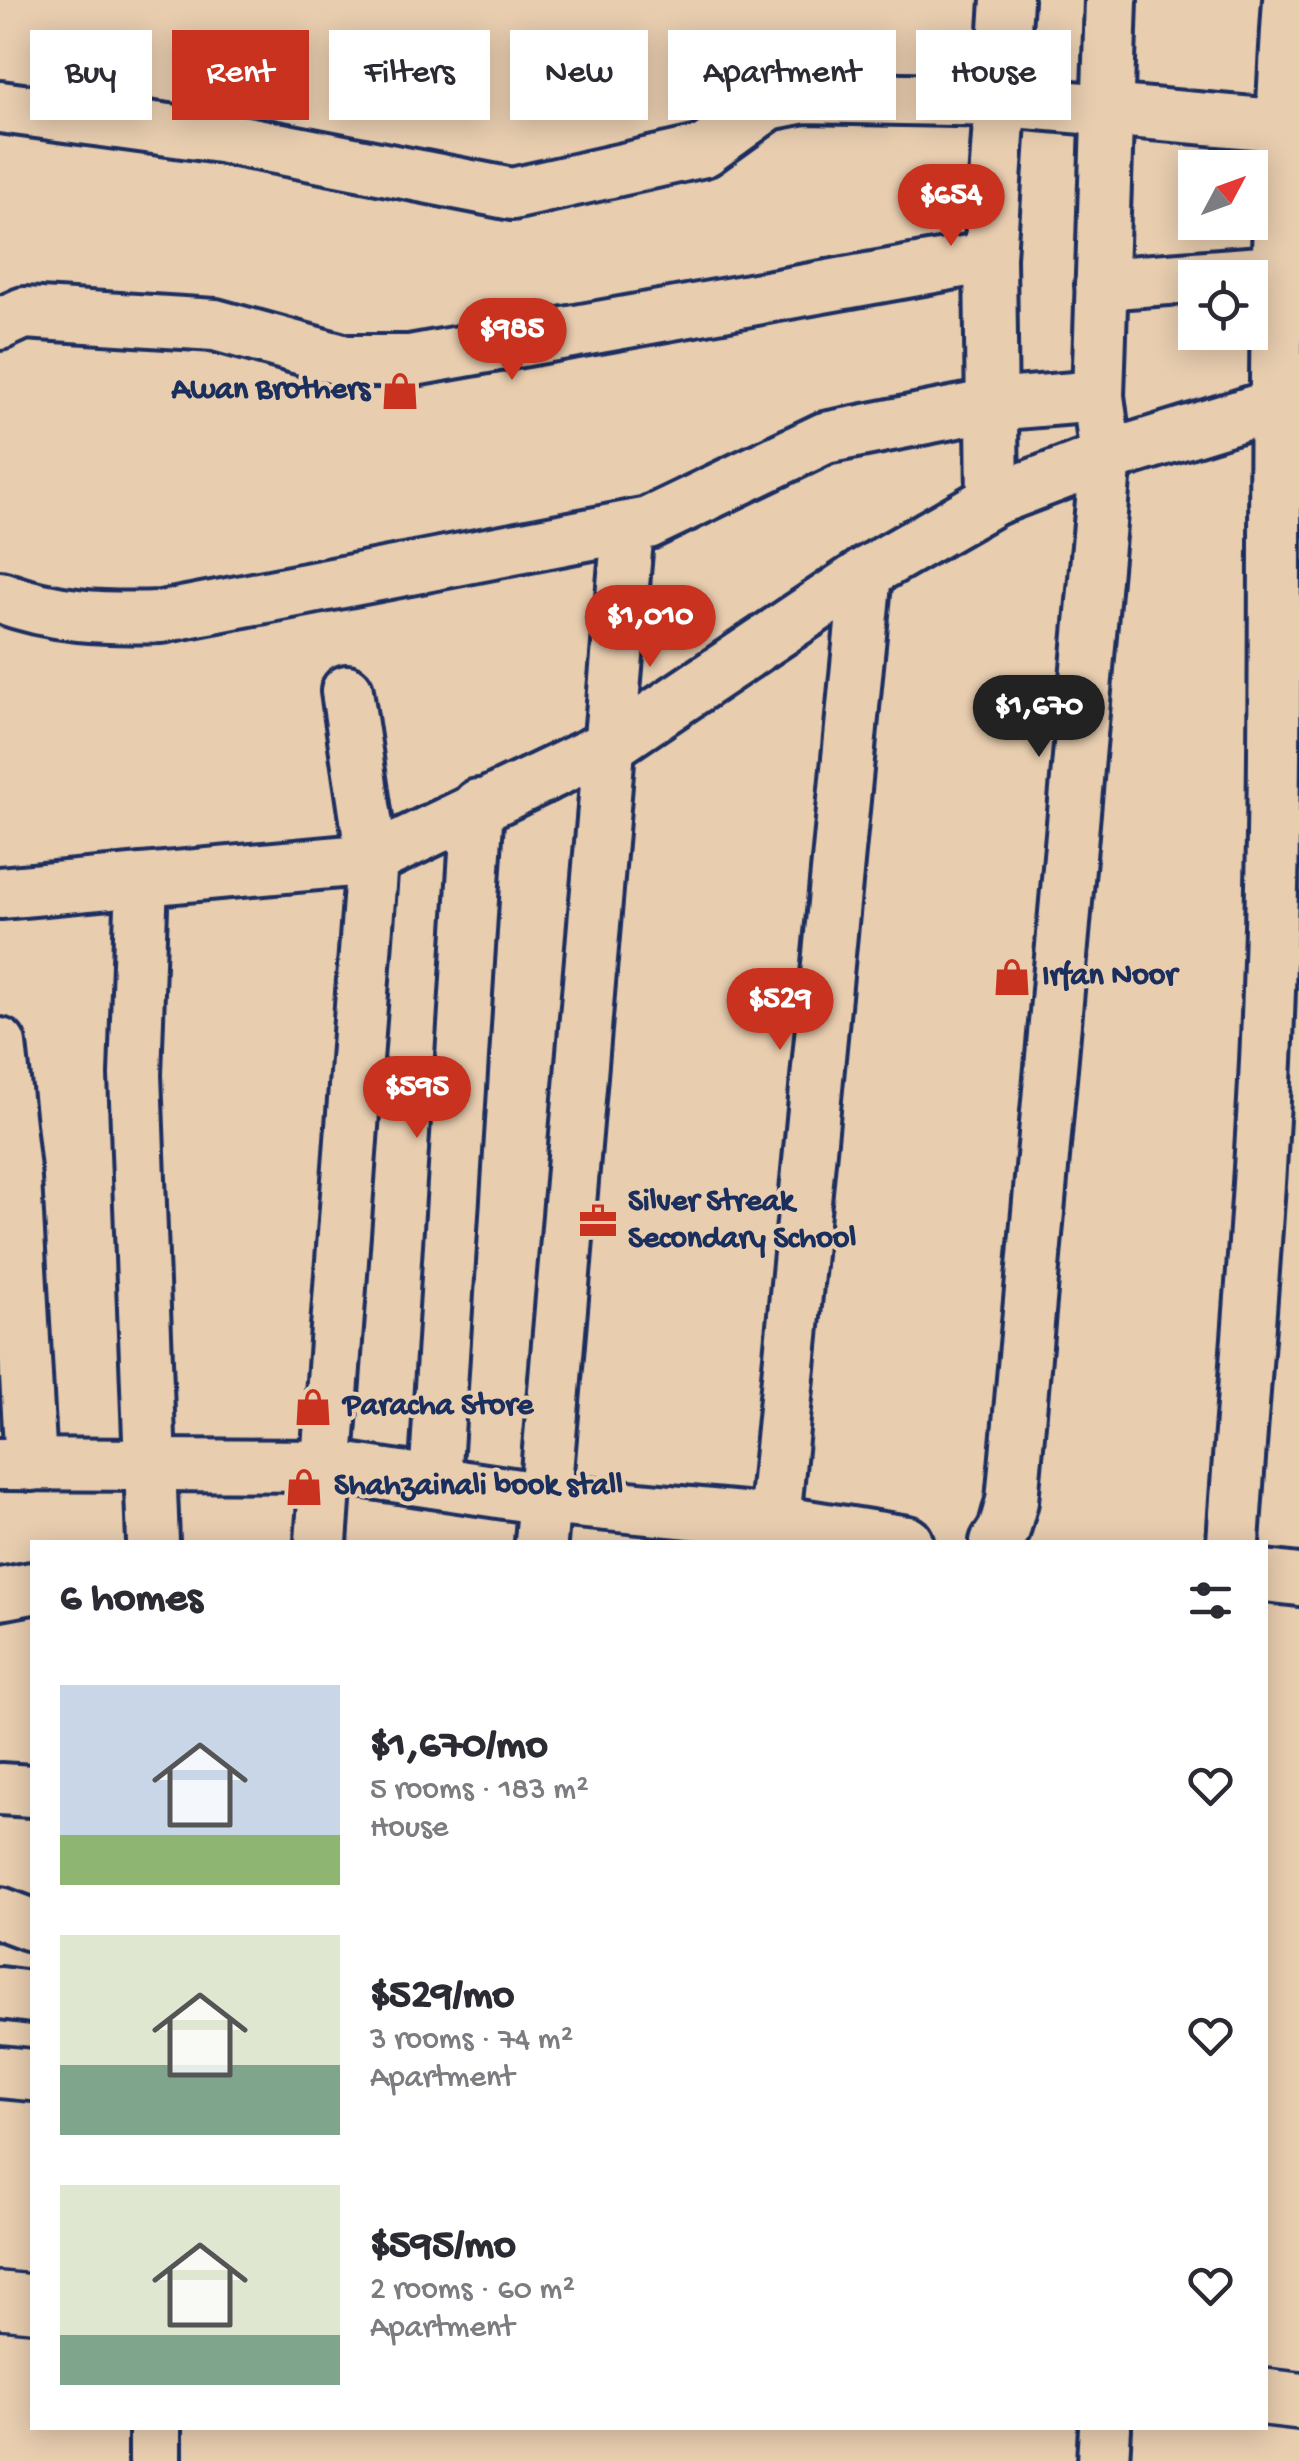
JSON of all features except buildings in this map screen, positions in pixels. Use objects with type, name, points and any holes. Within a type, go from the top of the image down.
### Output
[{"type":"main road","points":[[0,2300],[30,2303]]},
{"type":"main road","points":[[1268,2397],[1299,2401]]},
{"type":"street","points":[[1006,30],[1007,0]]},
{"type":"street","points":[[997,1540],[1012,1501],[1106,457],[1098,396],[1111,0]]},
{"type":"street","points":[[1233,1540],[1268,1016],[1288,405],[1275,271],[1290,126],[1289,0]]},
{"type":"street","points":[[0,107],[220,137],[512,194],[704,151],[768,104],[804,97],[916,99]]},
{"type":"street","points":[[1071,107],[1290,126]]},
{"type":"street","points":[[993,500],[990,257],[1001,120]]},
{"type":"street","points":[[0,324],[24,313],[215,325],[346,361],[409,361],[990,257]]},
{"type":"street","points":[[1101,284],[1275,271]]},
{"type":"street","points":[[0,597],[44,613],[88,619],[161,617],[648,524],[825,438],[992,405],[1098,396]]},
{"type":"street","points":[[0,893],[372,859],[478,804],[612,744],[866,573],[993,500],[1106,457],[1288,405]]},
{"type":"street","points":[[543,1521],[628,528]]},
{"type":"street","points":[[773,1532],[866,573]]},
{"type":"street","points":[[320,1540],[372,859],[347,691]]},
{"type":"street","points":[[436,1482],[478,804]]},
{"type":"street","points":[[142,880],[135,1074],[153,1540]]},
{"type":"street","points":[[0,1044],[15,1178],[16,1464],[327,1466],[436,1482],[543,1521],[880,1540]]},
{"type":"street","points":[[1268,1576],[1299,1580]]},
{"type":"street","points":[[0,1594],[30,1588]]},
{"type":"street","points":[[0,1789],[30,1791]]},
{"type":"street","points":[[0,1914],[30,1924]]},
{"type":"street","points":[[0,1993],[30,1997]]},
{"type":"street","points":[[0,2072],[30,2075]]},
{"type":"street","points":[[155,2430],[155,2461]]},
{"type":"street","points":[[1104,2461],[1106,2430]]},
{"type":"place","name":"Awan Brothers","points":[[400,391]]},
{"type":"place","name":"Irfan Noor","points":[[1012,977]]},
{"type":"place","name":"Silver Streak Secondary School","points":[[598,1221]]},
{"type":"place","name":"Paracha Store","points":[[313,1407]]},
{"type":"place","name":"Shahzainali book stall","points":[[304,1487]]}]
